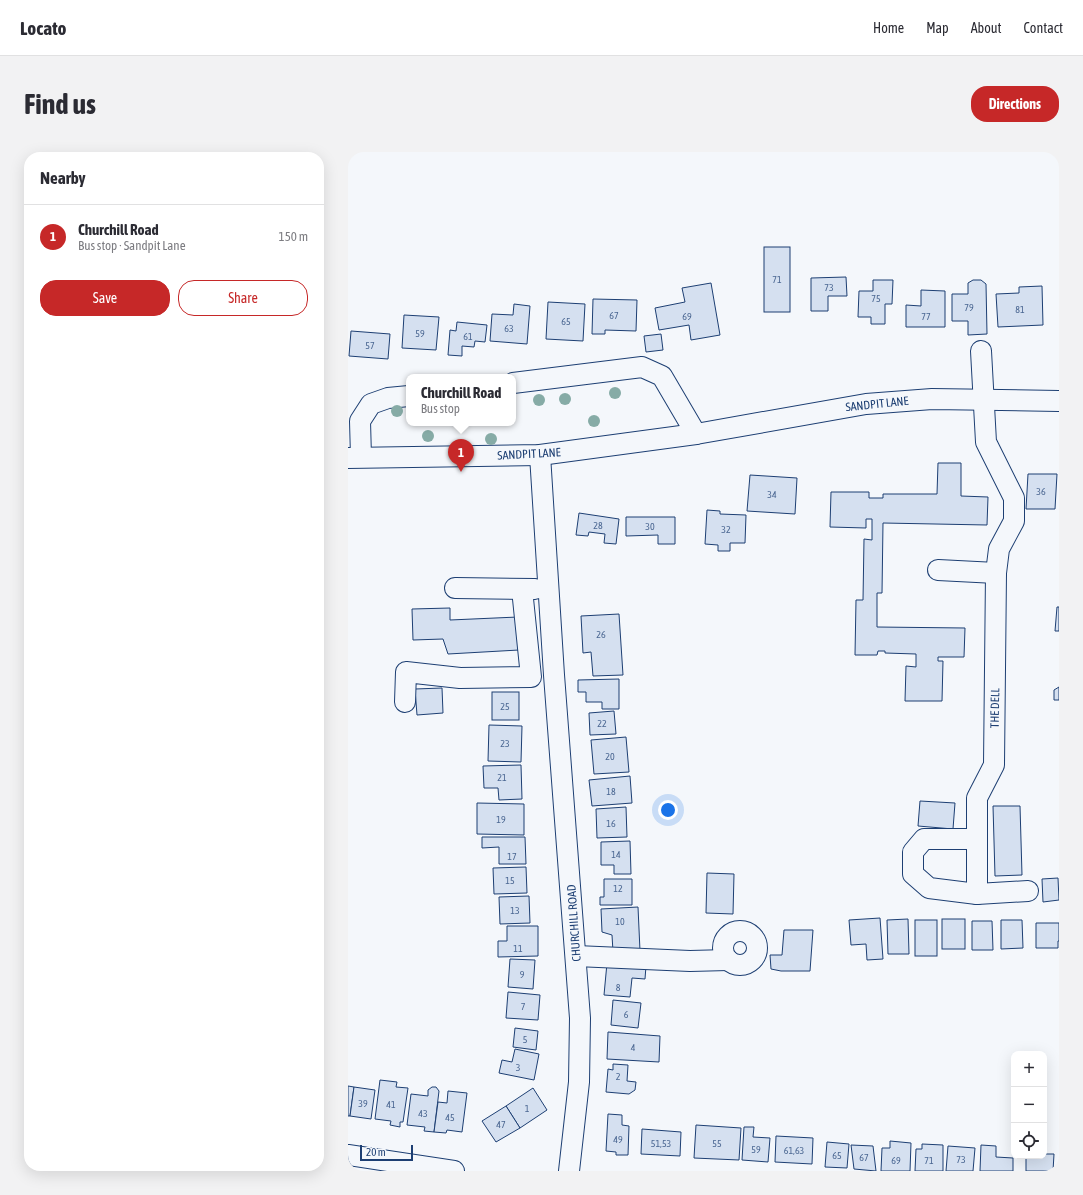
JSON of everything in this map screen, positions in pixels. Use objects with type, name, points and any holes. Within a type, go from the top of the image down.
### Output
[{"type":"street","name":"THE DELL","points":[[977,894],[977,798],[994,764],[996,573],[999,549],[1014,521],[1014,498],[986,442],[981,351]]},
{"type":"street","points":[[516,383],[642,367],[662,376],[696,434]]},
{"type":"street","name":"SANDPIT LANE","points":[[406,396],[388,398],[371,404],[360,420],[355,457],[540,455],[696,434],[866,404],[932,399],[1059,401]]},
{"type":"street","name":"CHURCHILL ROAD","points":[[540,455],[554,675],[580,1018],[579,1082],[569,1171]]},
{"type":"street","points":[[938,570],[996,573]]},
{"type":"street","points":[[455,588],[549,588]]},
{"type":"street","points":[[522,589],[531,677]]},
{"type":"street","points":[[405,702],[406,672],[460,678],[531,677],[554,675]]},
{"type":"street","points":[[976,839],[924,839],[913,852],[913,874],[929,888],[977,894],[1028,891]]},
{"type":"street","points":[[576,956],[690,961],[728,960]]},
{"type":"street","points":[[348,1155],[454,1171]]},
{"type":"building","points":[[764,247],[790,247],[790,312],[764,312]]},
{"type":"building","points":[[846,277],[847,296],[828,296],[828,311],[811,311],[811,278]]},
{"type":"building","points":[[873,280],[893,280],[892,304],[885,304],[885,324],[871,324],[871,317],[858,317],[859,291],[873,291]]},
{"type":"building","points":[[973,280],[981,280],[986,284],[987,334],[968,335],[968,321],[952,321],[952,294],[968,294],[968,283]]},
{"type":"building","points":[[711,283],[720,335],[691,340],[689,325],[659,330],[655,308],[685,302],[682,288]]},
{"type":"building","points":[[1042,286],[1043,325],[998,327],[996,294],[1019,293],[1019,287]]},
{"type":"building","points":[[921,290],[945,291],[945,327],[906,327],[906,305],[921,306]]},
{"type":"building","points":[[593,299],[637,300],[636,331],[605,330],[605,334],[592,334]]},
{"type":"building","points":[[548,302],[585,304],[583,341],[546,339]]},
{"type":"building","points":[[514,304],[530,306],[527,344],[490,341],[492,314],[513,315]]},
{"type":"building","points":[[404,315],[439,317],[436,350],[402,348]]},
{"type":"building","points":[[457,322],[487,325],[485,342],[475,341],[474,347],[462,346],[462,356],[448,355],[450,330],[456,331]]},
{"type":"building","points":[[351,331],[390,334],[388,359],[349,356]]},
{"type":"building","points":[[661,334],[663,350],[646,352],[644,336]]},
{"type":"building","points":[[938,463],[961,463],[961,496],[988,497],[987,525],[883,523],[882,593],[877,593],[877,627],[965,628],[964,657],[938,657],[938,661],[943,661],[942,701],[905,701],[906,666],[916,667],[916,654],[885,653],[885,651],[878,651],[877,655],[855,655],[856,600],[863,600],[864,539],[872,540],[872,519],[866,519],[866,528],[830,527],[831,492],[869,492],[869,498],[883,498],[883,494],[937,494]]},
{"type":"building","points":[[1028,474],[1057,474],[1055,509],[1026,509]]},
{"type":"building","points":[[750,475],[797,478],[795,514],[747,511]]},
{"type":"building","points":[[707,510],[720,511],[720,514],[746,515],[745,543],[730,543],[730,551],[718,551],[718,545],[705,544]]},
{"type":"building","points":[[579,513],[619,519],[616,544],[604,543],[605,534],[589,532],[588,536],[576,535]]},
{"type":"building","points":[[626,517],[675,517],[675,544],[658,544],[658,535],[626,536]]},
{"type":"building","points":[[1057,607],[1059,607],[1059,631],[1055,631]]},
{"type":"building","points":[[450,608],[450,620],[518,617],[519,650],[448,654],[443,639],[413,640],[412,609]]},
{"type":"building","points":[[619,614],[623,675],[593,676],[591,652],[583,653],[581,616]]},
{"type":"building","points":[[619,679],[619,709],[602,709],[602,702],[586,702],[586,692],[578,692],[578,680]]},
{"type":"building","points":[[1059,687],[1059,700],[1054,700],[1054,690]]},
{"type":"building","points":[[442,688],[443,713],[417,715],[415,689]]},
{"type":"building","points":[[492,692],[519,692],[519,720],[492,720]]},
{"type":"building","points":[[614,711],[616,734],[590,735],[589,713]]},
{"type":"building","points":[[489,725],[522,726],[521,762],[488,761]]},
{"type":"building","points":[[626,737],[629,772],[594,774],[591,740]]},
{"type":"building","points":[[521,765],[522,799],[499,800],[498,788],[484,788],[483,766]]},
{"type":"building","points":[[630,776],[632,803],[592,806],[589,780]]},
{"type":"building","points":[[920,801],[955,803],[953,829],[918,826]]},
{"type":"building","points":[[477,803],[524,804],[524,835],[477,834]]},
{"type":"building","points":[[993,806],[1020,806],[1022,875],[995,876]]},
{"type":"building","points":[[626,807],[627,837],[597,838],[596,809]]},
{"type":"building","points":[[482,837],[525,837],[526,864],[499,864],[499,847],[482,848]]},
{"type":"building","points":[[630,841],[631,874],[614,874],[614,865],[601,865],[601,842]]},
{"type":"building","points":[[526,867],[527,893],[494,894],[493,868]]},
{"type":"building","points":[[707,873],[734,874],[733,914],[706,913]]},
{"type":"building","points":[[1058,878],[1059,900],[1043,902],[1042,879]]},
{"type":"building","points":[[604,879],[632,879],[632,905],[600,905],[600,897],[604,897]]},
{"type":"building","points":[[529,896],[530,923],[500,924],[499,897]]},
{"type":"building","points":[[638,907],[640,951],[613,952],[612,935],[602,932],[601,909]]},
{"type":"building","points":[[880,918],[883,959],[867,960],[866,944],[851,945],[849,920]]},
{"type":"building","points":[[908,919],[909,954],[888,954],[887,920]]},
{"type":"building","points":[[942,919],[965,919],[965,949],[942,949]]},
{"type":"building","points":[[915,920],[937,920],[937,956],[915,956]]},
{"type":"building","points":[[1001,920],[1022,920],[1023,948],[1001,949]]},
{"type":"building","points":[[972,921],[992,921],[993,950],[972,950]]},
{"type":"building","points":[[1036,923],[1059,923],[1058,948],[1036,948]]},
{"type":"building","points":[[507,926],[538,926],[538,956],[498,957],[498,941],[507,941]]},
{"type":"building","points":[[784,930],[813,930],[810,971],[781,971],[771,969],[770,955],[782,955]]},
{"type":"building","points":[[510,959],[535,960],[533,989],[508,987]]},
{"type":"building","points":[[607,963],[646,966],[645,979],[632,978],[630,997],[604,995]]},
{"type":"building","points":[[508,992],[540,995],[538,1020],[506,1018]]},
{"type":"building","points":[[613,1000],[641,1003],[638,1028],[611,1025]]},
{"type":"building","points":[[515,1028],[538,1031],[536,1050],[513,1047]]},
{"type":"building","points":[[608,1032],[660,1036],[659,1062],[607,1059]]},
{"type":"building","points":[[515,1049],[539,1054],[534,1080],[499,1073],[502,1060],[512,1062]]},
{"type":"building","points":[[613,1064],[628,1065],[627,1081],[636,1082],[635,1090],[629,1094],[606,1092],[608,1069],[613,1070]]},
{"type":"building","points":[[380,1080],[397,1082],[396,1087],[408,1088],[403,1122],[400,1122],[400,1127],[390,1125],[391,1121],[375,1119]]},
{"type":"building","points":[[348,1086],[354,1087],[350,1116],[348,1116]]},
{"type":"building","points":[[354,1087],[375,1090],[371,1119],[350,1116]]},
{"type":"building","points":[[432,1087],[436,1087],[439,1091],[434,1132],[424,1131],[425,1127],[407,1125],[411,1094],[428,1096],[428,1090]]},
{"type":"building","points":[[533,1088],[547,1110],[520,1128],[506,1106]]},
{"type":"building","points":[[448,1091],[467,1093],[462,1132],[447,1130],[446,1133],[434,1132],[438,1102],[447,1103]]},
{"type":"building","points":[[506,1106],[520,1128],[496,1142],[482,1121]]},
{"type":"building","points":[[608,1114],[622,1115],[622,1125],[629,1126],[628,1155],[616,1155],[616,1152],[606,1151]]},
{"type":"building","points":[[696,1125],[741,1128],[739,1160],[694,1158]]},
{"type":"building","points":[[744,1127],[754,1127],[753,1137],[770,1138],[768,1162],[742,1160]]},
{"type":"building","points":[[642,1129],[681,1132],[680,1156],[641,1154]]},
{"type":"building","points":[[776,1136],[813,1138],[812,1164],[775,1162]]},
{"type":"building","points":[[890,1141],[911,1143],[910,1171],[881,1171],[882,1148],[890,1148]]},
{"type":"building","points":[[827,1142],[849,1144],[847,1168],[825,1167]]},
{"type":"building","points":[[922,1144],[943,1145],[943,1171],[915,1171],[916,1149],[922,1149]]},
{"type":"building","points":[[851,1145],[873,1146],[876,1171],[854,1169]]},
{"type":"building","points":[[981,1145],[996,1146],[996,1157],[1013,1159],[1013,1171],[980,1171]]},
{"type":"building","points":[[948,1146],[975,1148],[973,1171],[946,1171]]},
{"type":"building","points":[[1047,1154],[1054,1154],[1053,1171],[1026,1171],[1026,1159],[1047,1159]]},
{"type":"place","name":"Churchill Road","points":[[461,472]]}]
